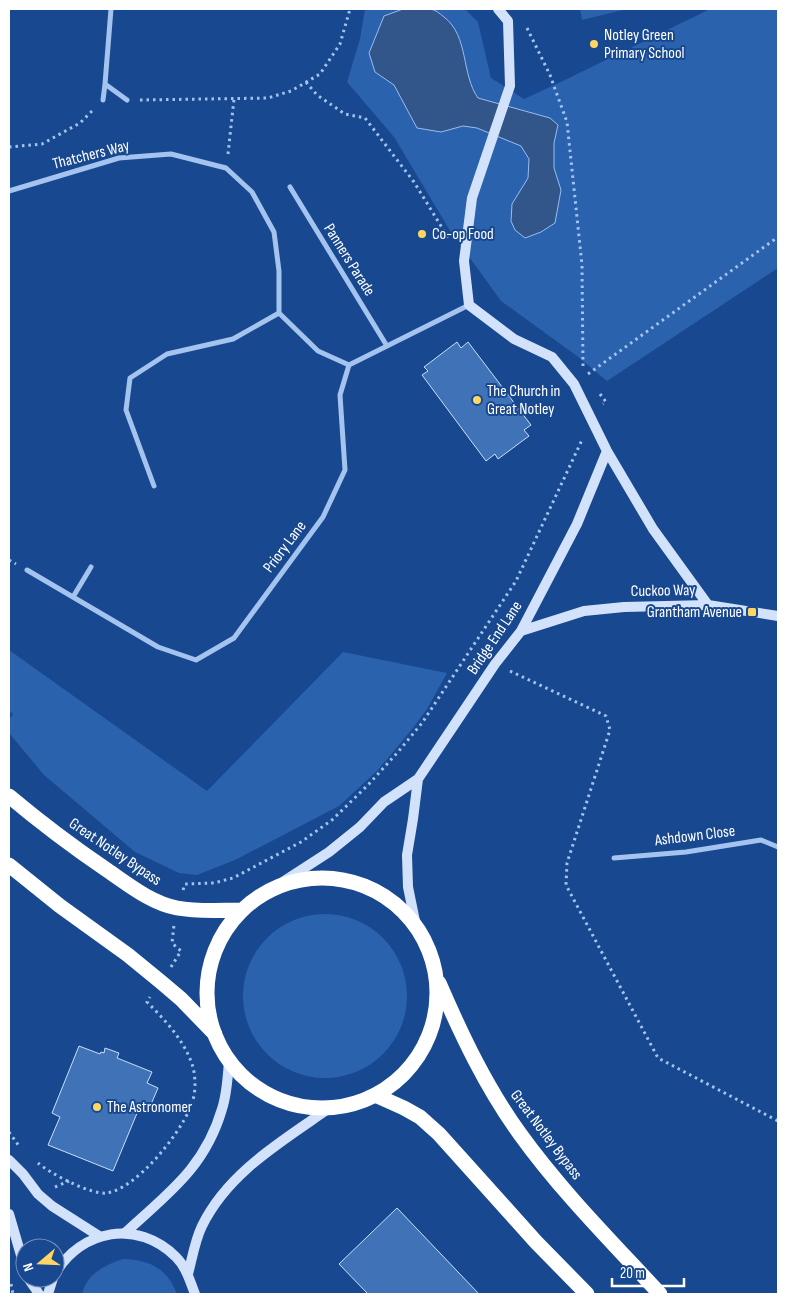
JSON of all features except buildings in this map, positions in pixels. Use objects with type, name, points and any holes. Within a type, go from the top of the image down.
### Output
[{"type":"highway","name":"Great Notley Bypass","points":[[9,796],[72,846],[137,891],[158,902],[176,908],[193,910],[242,910]]},
{"type":"highway","points":[[9,866],[128,955],[181,999],[216,1035]]},
{"type":"highway","points":[[327,877],[353,882],[377,892],[399,907],[416,926],[429,950],[436,975],[437,996],[435,1016],[429,1036],[407,1070],[392,1084],[375,1095],[353,1104],[331,1107],[302,1106],[274,1097],[249,1081],[229,1060],[216,1035],[209,1009],[208,991],[214,955],[225,931],[242,910],[276,887],[300,879],[327,877]]},
{"type":"highway","name":"Great Notley Bypass","points":[[436,975],[464,1039],[498,1101],[520,1134],[561,1186],[660,1294]]},
{"type":"highway","points":[[375,1095],[420,1117],[439,1134],[536,1242],[587,1294]]},
{"type":"street","points":[[103,100],[111,9]]},
{"type":"street","points":[[498,9],[508,20],[510,86],[472,198],[464,264],[469,305],[514,339],[552,358],[574,384],[607,451],[652,529],[708,605]]},
{"type":"street","points":[[105,84],[127,100]]},
{"type":"street","name":"Thatchers Way","points":[[9,191],[119,158],[171,154],[226,168],[252,192],[274,232],[279,271],[279,313]]},
{"type":"street","name":"Panners Parade","points":[[290,187],[387,346]]},
{"type":"street","points":[[154,486],[126,410],[130,378],[167,354],[234,339],[279,313],[318,351],[349,365],[469,305]]},
{"type":"street","name":"Priory Lane","points":[[27,570],[158,647],[196,660],[234,638],[323,517],[345,470],[340,395],[349,365]]},
{"type":"street","name":"Bridge End Lane","points":[[276,887],[329,852],[360,827],[384,802],[418,779],[495,664],[521,631],[577,524],[607,451]]},
{"type":"street","points":[[73,597],[91,567]]},
{"type":"street","name":"Cuckoo Way","points":[[521,631],[584,612],[624,607],[708,605],[778,616]]},
{"type":"street","name":"Bridge End Lane","points":[[416,926],[408,887],[407,855],[414,819],[418,779]]},
{"type":"street","name":"Ashdown Close","points":[[614,858],[686,852],[761,840],[778,846]]},
{"type":"street","points":[[125,1233],[182,1181],[204,1151],[215,1130],[223,1108],[229,1060]]},
{"type":"street","points":[[188,1274],[201,1227],[214,1205],[254,1162],[331,1107]]},
{"type":"street","points":[[9,1160],[23,1174],[38,1194],[52,1206],[99,1236]]},
{"type":"street","points":[[9,1214],[16,1238]]},
{"type":"street","points":[[65,1259],[79,1246],[99,1236],[125,1233],[144,1237],[162,1245],[177,1258],[188,1274],[195,1294]]},
{"type":"path","points":[[127,100],[268,98],[291,91],[320,74],[340,44],[350,9]]},
{"type":"path","points":[[524,23],[550,75],[568,122],[582,265],[582,366],[587,375],[778,237]]},
{"type":"path","points":[[306,82],[317,95],[345,114],[365,118],[414,182],[464,264]]},
{"type":"path","points":[[226,168],[234,99]]},
{"type":"path","points":[[9,147],[42,144],[80,123],[103,100]]},
{"type":"path","points":[[37,1162],[44,1168],[95,1192],[110,1192],[125,1185],[160,1153],[178,1129],[191,1107],[195,1087],[192,1067],[183,1045],[163,1018],[147,1002],[181,951],[172,943],[176,908],[185,884],[214,883],[233,878],[301,842],[332,820],[398,752],[443,693],[516,581],[584,436]]},
{"type":"path","points":[[495,664],[606,716],[610,730],[568,863],[566,885],[658,1058],[778,1121]]},
{"type":"path","points":[[9,1132],[22,1150]]},
{"type":"shaded area","points":[[365,9],[465,9],[478,22],[491,78],[524,99],[710,9],[778,9],[778,268],[607,381],[577,356],[501,301],[449,229],[394,137],[347,82],[360,39]]},
{"type":"shaded area","points":[[403,9],[432,9],[441,14],[452,25],[461,45],[469,78],[478,98],[550,118],[558,125],[554,143],[554,168],[561,190],[555,223],[541,232],[525,238],[515,230],[511,221],[512,204],[528,178],[529,159],[521,146],[477,128],[463,126],[441,132],[417,128],[394,85],[375,72],[369,53],[384,16]]},
{"type":"shaded area","points":[[580,9],[627,9],[582,20]]},
{"type":"shaded area","points":[[9,650],[207,791],[343,652],[447,673],[427,709],[413,728],[378,770],[339,806],[235,860],[197,875],[179,873],[135,852],[44,775],[9,733],[9,720],[13,714],[9,711]]},
{"type":"shaded area","points":[[333,914],[349,917],[364,923],[389,944],[398,957],[404,972],[407,996],[406,1012],[398,1035],[377,1060],[364,1069],[349,1075],[317,1078],[301,1075],[286,1069],[261,1048],[252,1035],[246,1020],[243,988],[246,972],[252,957],[273,932],[286,923],[301,917]]},
{"type":"shaded area","points":[[123,1259],[141,1261],[156,1267],[168,1278],[177,1294],[82,1294],[84,1287],[97,1271]]},
{"type":"place","name":"Notley Green Primary School","points":[[594,44]]},
{"type":"place","name":"Co-op Food","points":[[422,234]]},
{"type":"place","name":"The Church in Great Notley","points":[[477,400]]},
{"type":"place","name":"Grantham Avenue","points":[[752,612]]},
{"type":"place","name":"The Astronomer","points":[[97,1107]]}]
